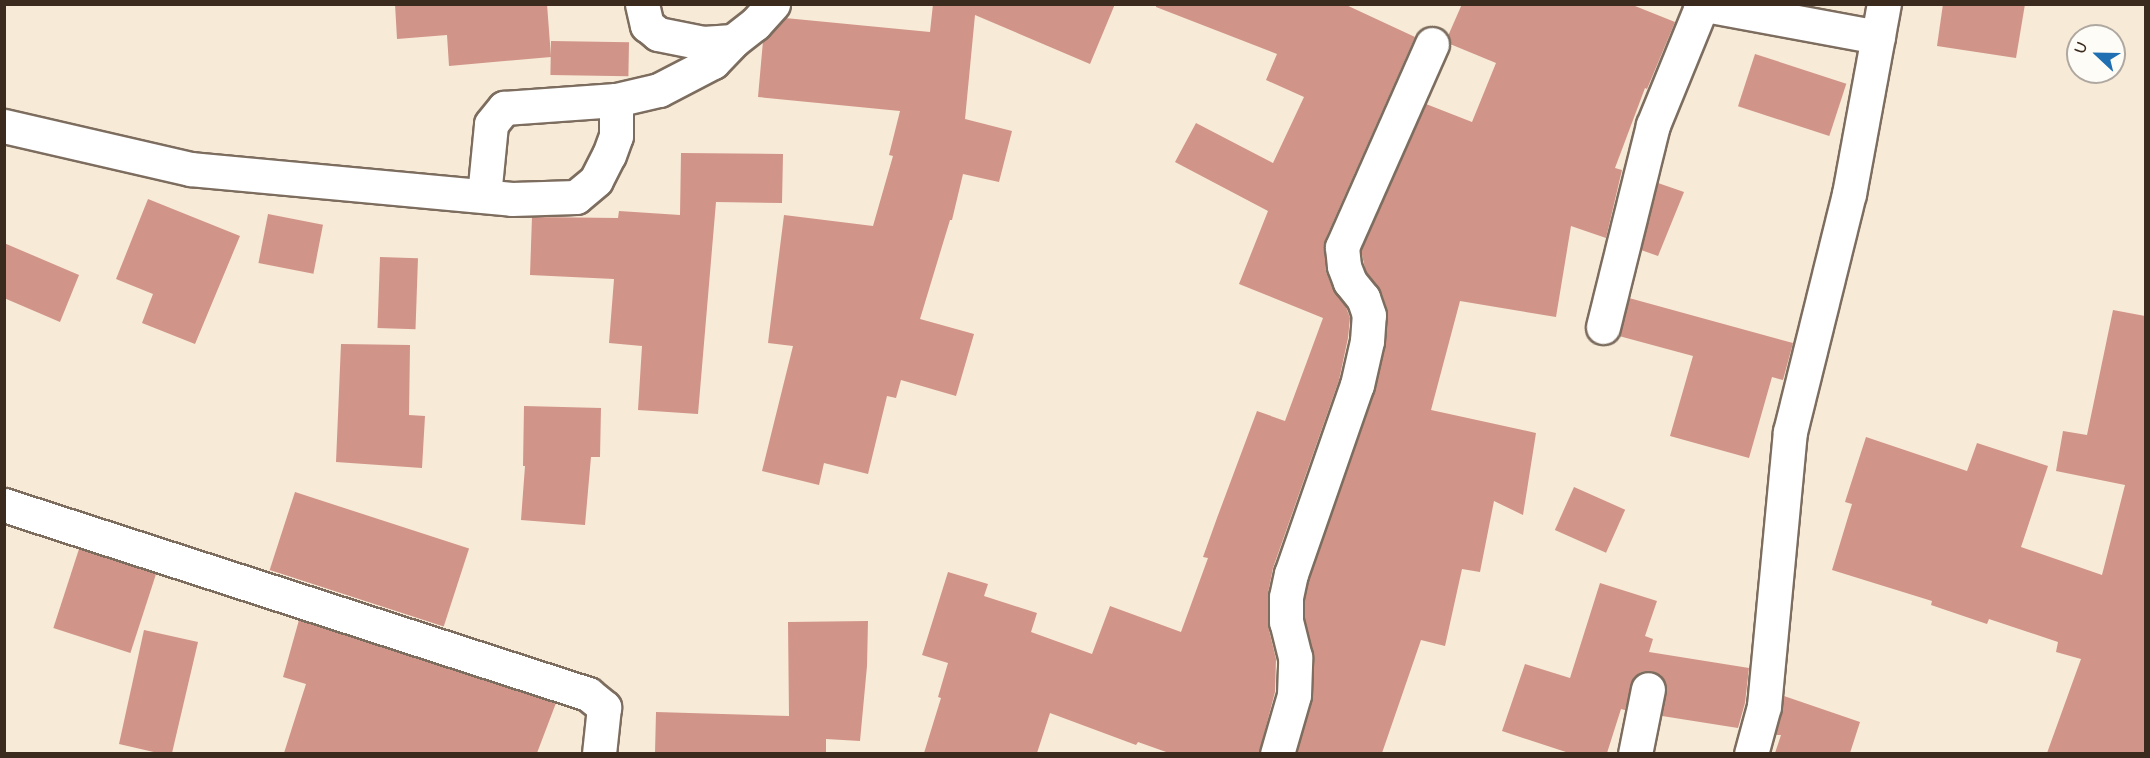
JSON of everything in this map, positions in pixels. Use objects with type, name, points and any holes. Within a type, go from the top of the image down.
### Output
[{"type":"street","points":[[642,4],[647,26],[658,34],[703,43],[733,41]]},
{"type":"street","points":[[484,196],[491,124],[501,111],[616,100],[659,90],[713,62],[733,41],[755,24],[773,4]]},
{"type":"street","points":[[1751,753],[1764,706],[1790,432],[1849,194],[1884,4]]},
{"type":"street","points":[[1603,327],[1653,125],[1701,5],[1878,37]]},
{"type":"street","points":[[1277,753],[1294,695],[1295,657],[1286,622],[1286,597],[1291,574],[1357,385],[1367,342],[1369,315],[1363,298],[1347,274],[1342,247],[1432,44]]},
{"type":"street","points":[[4,126],[190,169],[512,199],[576,197],[596,180],[609,155],[616,136],[616,100]]},
{"type":"street","points":[[4,505],[588,694],[604,707],[599,753]]},
{"type":"street","points":[[1635,753],[1648,690]]},
{"type":"building","points":[[395,4],[547,4],[551,57],[449,66],[447,35],[397,39]]},
{"type":"building","points":[[933,4],[1115,4],[1090,64],[975,15],[965,119],[1012,131],[999,182],[963,174],[952,220],[950,220],[920,319],[974,334],[956,396],[901,380],[896,398],[887,396],[868,474],[824,463],[819,485],[762,471],[793,346],[768,343],[784,215],[873,226],[893,156],[889,155],[900,111],[758,97],[763,41],[785,18],[930,32]]},
{"type":"building","points":[[1156,4],[1344,4],[1415,37],[1325,240],[1326,272],[1350,318],[1348,338],[1339,380],[1273,568],[1268,593],[1268,626],[1276,659],[1275,692],[1259,753],[1169,753],[1138,742],[1136,745],[1050,713],[1037,753],[924,753],[941,698],[938,697],[948,663],[922,655],[948,572],[988,584],[984,596],[1037,613],[1031,632],[1092,654],[1110,606],[1181,632],[1208,558],[1203,557],[1257,411],[1285,421],[1323,318],[1239,284],[1268,211],[1175,162],[1196,123],[1273,163],[1304,97],[1266,80],[1277,54],[1156,7]]},
{"type":"building","points":[[1462,4],[1630,4],[1675,22],[1647,89],[1645,88],[1615,168],[1622,170],[1606,238],[1571,226],[1556,317],[1460,301],[1431,410],[1536,433],[1523,515],[1494,501],[1480,572],[1462,569],[1445,646],[1421,640],[1382,753],[1297,753],[1313,695],[1314,657],[1305,620],[1305,599],[1309,579],[1375,391],[1386,342],[1387,309],[1381,291],[1366,273],[1361,250],[1426,104],[1472,122],[1496,63],[1450,44],[1448,36]]},
{"type":"building","points":[[1943,4],[2025,4],[2016,58],[1937,46]]},
{"type":"building","points":[[551,41],[629,42],[628,76],[550,75]]},
{"type":"building","points":[[1755,54],[1846,84],[1829,136],[1738,106]]},
{"type":"building","points":[[681,153],[783,154],[782,203],[716,202],[698,414],[638,410],[642,346],[609,343],[614,279],[530,275],[532,217],[618,218],[619,211],[680,215]]},
{"type":"building","points":[[1658,183],[1684,192],[1658,256],[1641,250]]},
{"type":"building","points":[[148,199],[240,236],[195,344],[142,323],[153,294],[116,279]]},
{"type":"building","points":[[268,214],[323,225],[313,274],[258,263]]},
{"type":"building","points":[[4,243],[79,275],[60,322],[4,298]]},
{"type":"building","points":[[380,257],[418,258],[415,329],[378,328]]},
{"type":"building","points":[[1629,298],[1793,343],[1783,380],[1772,377],[1749,458],[1670,436],[1693,356],[1619,336]]},
{"type":"building","points":[[2113,310],[2145,316],[2145,753],[2047,753],[2081,659],[2056,652],[2058,642],[1989,619],[1987,624],[1931,605],[1932,601],[1832,570],[1852,504],[1845,502],[1866,437],[1967,471],[1977,443],[2048,466],[2021,547],[2102,575],[2125,485],[2056,471],[2063,431],[2087,435]]},
{"type":"building","points":[[341,344],[410,345],[409,415],[425,416],[422,468],[336,462]]},
{"type":"building","points":[[524,406],[601,408],[600,457],[591,457],[585,525],[521,520],[525,466],[523,466]]},
{"type":"building","points":[[1574,487],[1625,510],[1606,553],[1555,530]]},
{"type":"building","points":[[295,492],[469,549],[444,627],[270,570]]},
{"type":"building","points":[[79,549],[156,574],[130,653],[53,628]]},
{"type":"building","points":[[1600,583],[1657,601],[1645,636],[1653,639],[1649,652],[1749,668],[1745,703],[1738,728],[1662,716],[1666,684],[1661,675],[1651,671],[1641,672],[1634,677],[1625,710],[1621,709],[1607,753],[1569,753],[1502,731],[1525,664],[1570,678]]},
{"type":"building","points":[[299,620],[556,703],[537,753],[284,753],[306,684],[283,677]]},
{"type":"building","points":[[868,621],[867,666],[860,741],[826,739],[826,753],[655,753],[656,712],[789,716],[788,622]]},
{"type":"building","points":[[144,630],[198,642],[172,753],[158,753],[119,744]]},
{"type":"building","points":[[1784,696],[1860,722],[1850,753],[1775,753],[1781,735],[1776,735]]}]
